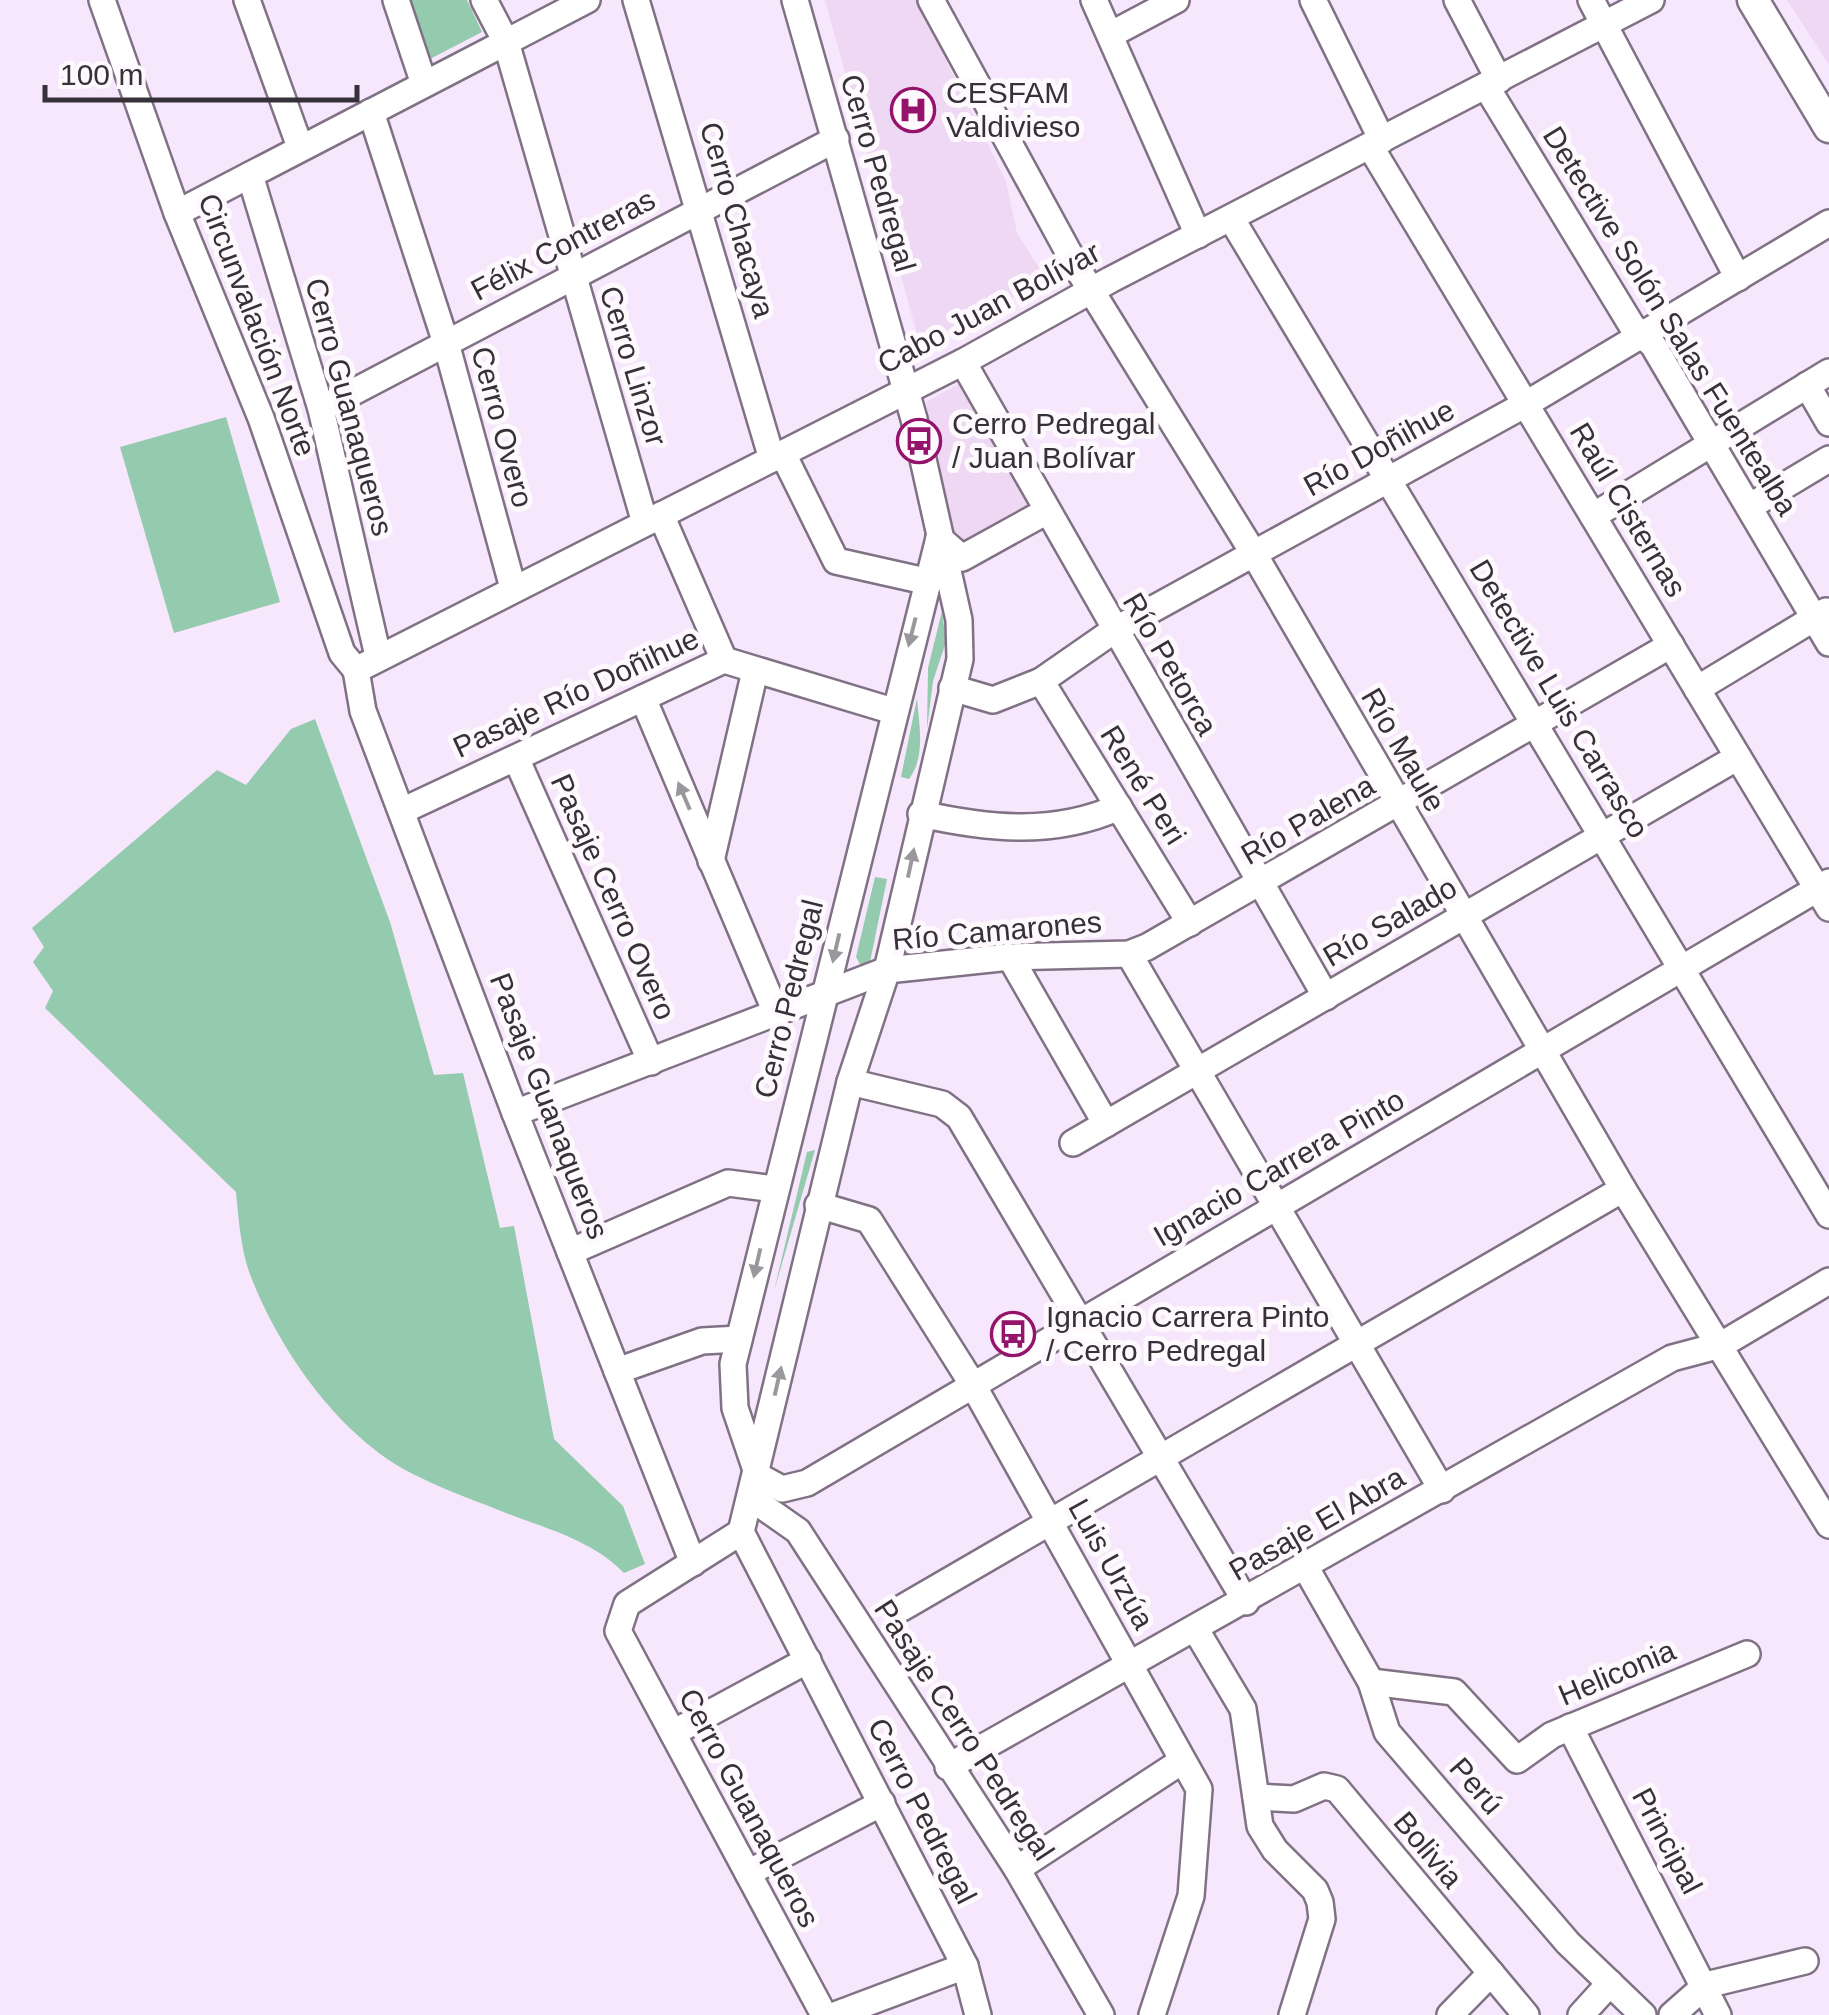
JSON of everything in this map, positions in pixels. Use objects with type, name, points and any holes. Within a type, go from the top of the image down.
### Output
[{"type":"main road","points":[[1753,0],[1829,126]]},
{"type":"street","name":"Circunvalación Norte","points":[[102,0],[178,213],[261,418],[342,652],[367,663]]},
{"type":"street","points":[[248,0],[300,148]]},
{"type":"street","points":[[396,0],[424,84]]},
{"type":"street","name":"Cerro Linzor","points":[[484,0],[506,42],[572,277],[653,519],[724,660]]},
{"type":"street","points":[[178,213],[588,0]]},
{"type":"street","name":"Cerro Chacaya","points":[[636,0],[777,457],[836,561],[925,580]]},
{"type":"street","name":"Cerro Pedregal","points":[[795,0],[906,390],[960,620],[960,659],[887,970],[850,1082],[741,1532],[965,1966],[978,2015]]},
{"type":"street","points":[[1094,0],[1198,235]]},
{"type":"street","points":[[1110,34],[1176,0]]},
{"type":"street","name":"Raúl Cisternas","points":[[1312,0],[1376,143],[1593,516],[1825,893]]},
{"type":"street","name":"Detective Solón Salas Fuentealba","points":[[1458,0],[1492,83],[1632,326],[1653,345],[1750,507],[1822,614],[1829,643]]},
{"type":"street","points":[[1590,0],[1738,278]]},
{"type":"street","name":"Cabo Juan Bolívar","points":[[367,663],[963,362],[1092,290],[1650,0]]},
{"type":"street","name":"Río Maule","points":[[937,2],[1092,290],[1254,554],[1622,1189],[1721,1345],[1819,1486],[1829,1525]]},
{"type":"street","name":"Cerro Overo","points":[[370,112],[446,344],[512,588]]},
{"type":"street","name":"Félix Contreras","points":[[321,409],[836,139]]},
{"type":"street","name":"Cerro Guanaqueros","points":[[250,175],[321,409],[367,663]]},
{"type":"street","name":"Detective Luis Carrasco","points":[[1230,218],[1391,479],[1829,1214]]},
{"type":"street","name":"Río Doñihue","points":[[952,688],[992,700],[1041,682],[1113,631],[1526,404],[1829,224]]},
{"type":"street","name":"Río Petorca","points":[[963,362],[1113,631],[1326,996]]},
{"type":"street","points":[[1593,516],[1818,378],[1829,423]]},
{"type":"street","points":[[1750,507],[1829,458]]},
{"type":"street","points":[[939,538],[962,558],[1047,511]]},
{"type":"street","name":"Cerro Pedregal","points":[[754,1487],[735,1408],[733,1364],[925,580],[939,538]]},
{"type":"street","points":[[1697,689],[1822,614]]},
{"type":"street","name":"Río Palena","points":[[1129,954],[1259,885],[1671,645]]},
{"type":"street","name":"Pasaje Río Doñihue","points":[[404,810],[724,660],[893,711]]},
{"type":"street","name":"Pasaje Guanaqueros","points":[[367,663],[363,711],[404,810],[515,1113],[693,1563]]},
{"type":"street","points":[[711,862],[755,671]]},
{"type":"street","name":"René Peri","points":[[1041,682],[1190,923]]},
{"type":"street","points":[[643,698],[777,1015]]},
{"type":"street","name":"Río Salado","points":[[1074,1143],[1738,757]]},
{"type":"street","name":"Pasaje Cerro Overo","points":[[516,758],[651,1062]]},
{"type":"street","points":[[921,814],[986,828],[1080,824],[1118,807]]},
{"type":"street","name":"Ignacio Carrera Pinto","points":[[754,1487],[782,1489],[807,1482],[1683,968],[1825,893]]},
{"type":"street","name":"Río Camarones","points":[[515,1113],[887,970],[1010,957],[1129,954],[1442,1490]]},
{"type":"street","points":[[1010,957],[1106,1124]]},
{"type":"street","points":[[850,1082],[951,1108],[1246,1602]]},
{"type":"street","points":[[570,1252],[728,1183],[774,1190]]},
{"type":"street","points":[[902,1608],[1622,1189]]},
{"type":"street","name":"Luis Urzúa","points":[[818,1206],[869,1220],[974,1385],[1198,1789],[1192,1896],[1152,2015]]},
{"type":"street","name":"Pasaje El Abra","points":[[948,1767],[1132,1667],[1672,1358],[1721,1345],[1829,1281]]},
{"type":"street","points":[[617,1371],[702,1340],[739,1339]]},
{"type":"street","name":"Pasaje Cerro Pedregal","points":[[754,1487],[798,1531],[1017,1869],[1101,2015]]},
{"type":"street","points":[[693,1563],[741,1532]]},
{"type":"street","name":"Cerro Guanaqueros","points":[[693,1563],[628,1604],[618,1632],[824,2015]]},
{"type":"street","name":"Perú","points":[[1306,1568],[1371,1682],[1386,1732],[1568,1943],[1643,2015]]},
{"type":"street","points":[[1196,1630],[1242,1709],[1260,1826],[1275,1850],[1315,1890],[1320,1902],[1322,1920],[1292,2015]]},
{"type":"street","name":"Heliconia","points":[[1371,1682],[1454,1692],[1517,1760],[1570,1727],[1747,1654]]},
{"type":"street","points":[[673,1733],[808,1660]]},
{"type":"street","name":"Principal","points":[[1570,1727],[1706,1985],[1718,2015]]},
{"type":"street","points":[[1017,1869],[1182,1761]]},
{"type":"street","name":"Bolivia","points":[[1256,1797],[1294,1798],[1324,1786],[1336,1789],[1526,2015]]},
{"type":"street","points":[[748,1873],[882,1803]]},
{"type":"street","points":[[1672,2015],[1706,1985],[1805,1960]]},
{"type":"street","points":[[834,2015],[965,1966]]},
{"type":"street","points":[[1450,2015],[1490,1973]]},
{"type":"street","points":[[1580,2015],[1610,1984]]},
{"type":"shaded area","name":"CESFAM Valdivieso","points":[[825,0],[916,0],[1006,181],[1017,233],[1047,280],[920,345]]},
{"type":"shaded area","points":[[1787,0],[1829,0],[1829,65]]},
{"type":"shaded area","points":[[964,381],[1037,509],[962,551],[949,541],[926,402]]},
{"type":"green space","points":[[408,0],[467,0],[482,32],[428,60]]},
{"type":"green space","points":[[226,417],[280,602],[174,633],[120,447]]},
{"type":"green space","points":[[942,611],[946,642],[933,681],[927,729],[928,668]]},
{"type":"green space","points":[[917,698],[920,751],[909,779],[901,777]]},
{"type":"green space","points":[[315,719],[390,922],[434,1075],[463,1073],[500,1228],[514,1226],[554,1439],[623,1506],[645,1564],[624,1573],[580,1542],[411,1473],[385,1457],[338,1416],[297,1365],[265,1310],[246,1260],[236,1192],[45,1008],[53,991],[33,962],[44,947],[32,928],[217,770],[246,785],[291,729]]},
{"type":"green space","points":[[875,877],[887,879],[870,962],[861,966],[856,957]]},
{"type":"green space","points":[[815,1150],[774,1291],[807,1152]]},
{"type":"place","name":"CESFAM Valdivieso","points":[[913,110]]},
{"type":"place","name":"Cerro Pedregal / Juan Bolívar","points":[[919,441]]},
{"type":"place","name":"Ignacio Carrera Pinto / Cerro Pedregal","points":[[1013,1334]]}]
